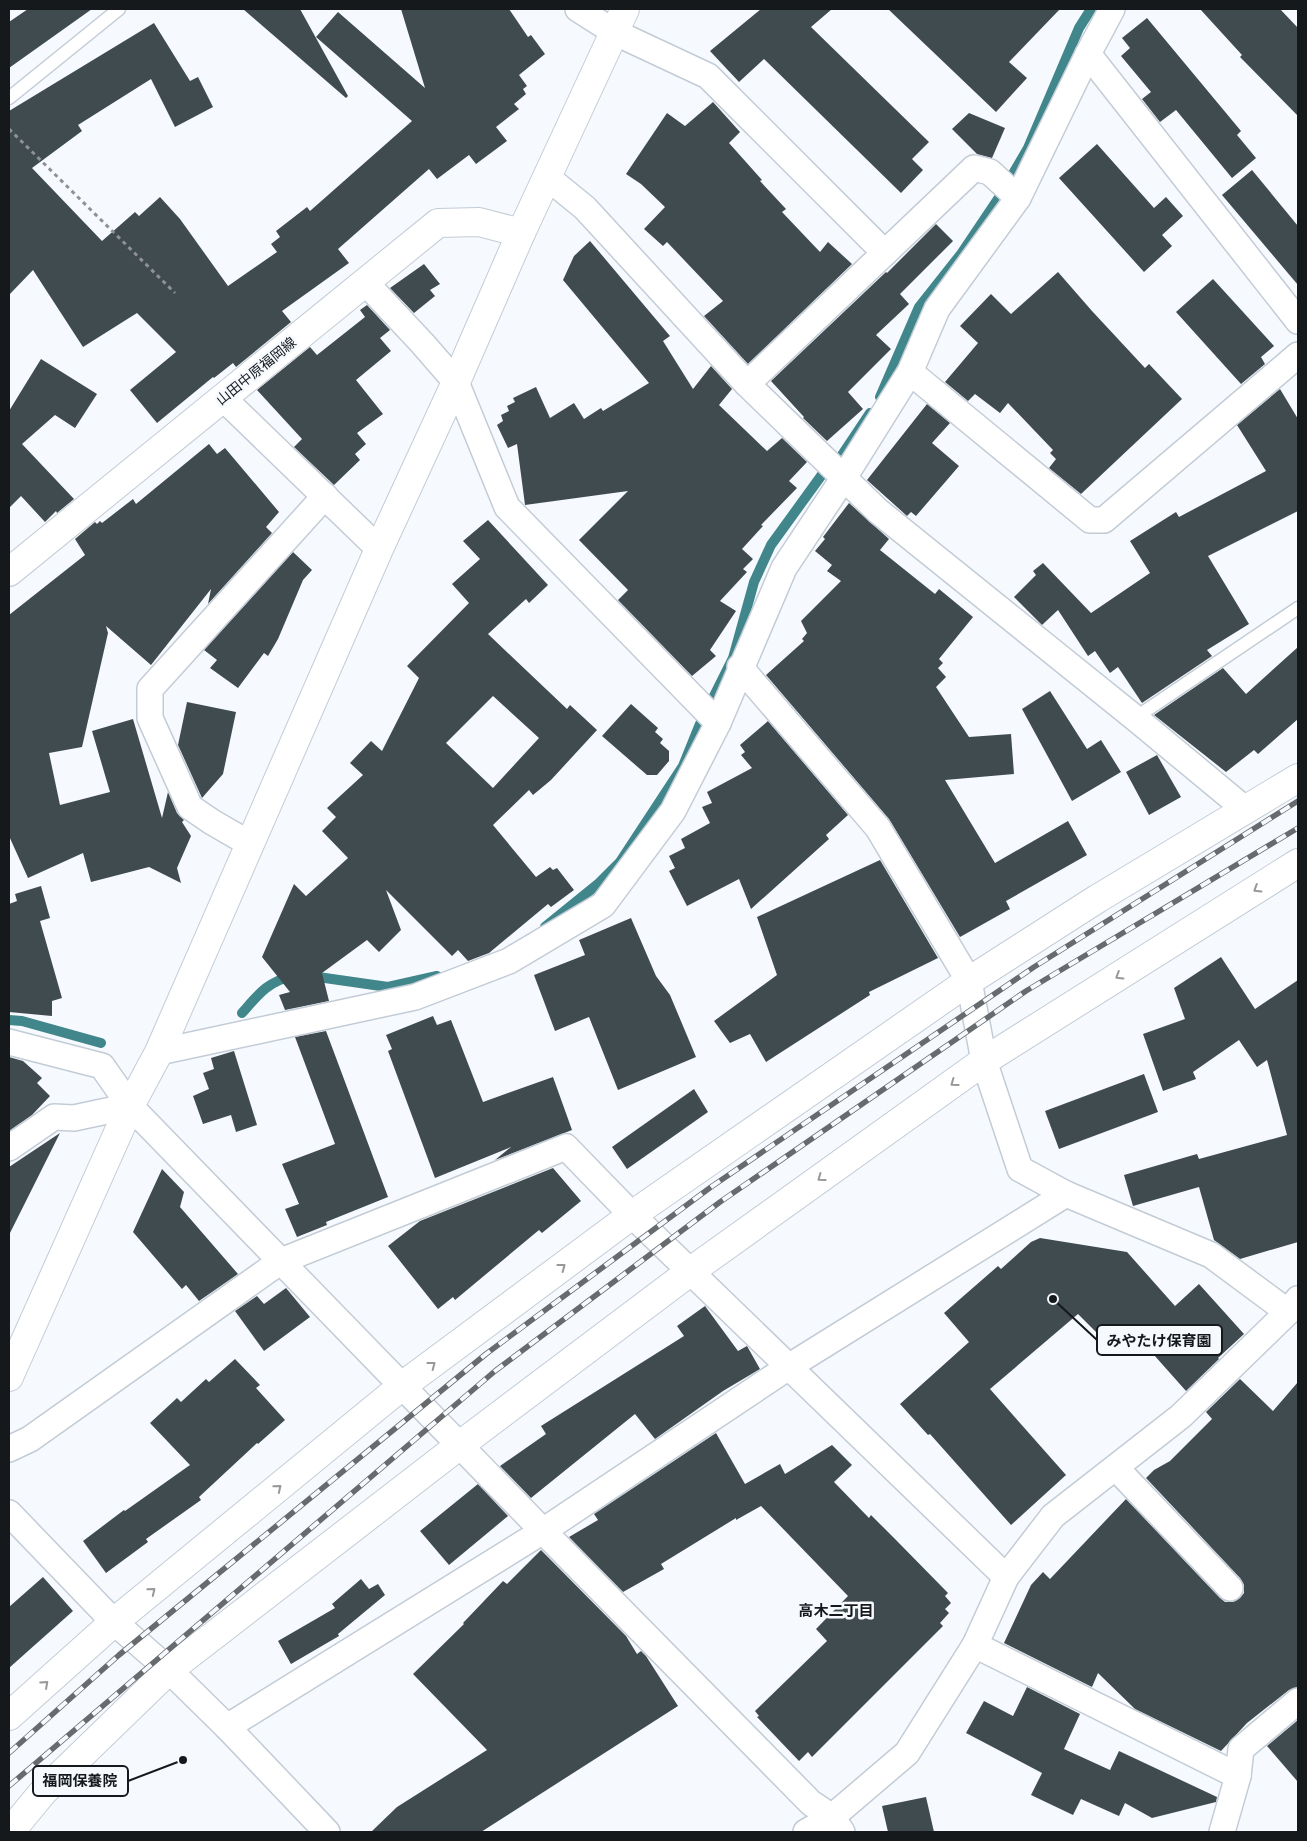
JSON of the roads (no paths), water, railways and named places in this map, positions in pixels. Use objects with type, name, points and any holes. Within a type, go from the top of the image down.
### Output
[{"type":"street","points":[[578,9],[620,20],[708,76],[885,253]]},
{"type":"street","points":[[159,1052],[415,997],[509,960],[604,905],[673,811],[708,713],[740,667],[784,568],[838,474],[910,372],[936,309],[1014,195],[1112,9]]},
{"type":"street","points":[[9,1377],[130,1106],[159,1052],[379,549],[456,382],[521,233],[620,20]]},
{"type":"street","points":[[1088,54],[1298,321]]},
{"type":"street","points":[[747,384],[974,168],[990,172],[1014,195]]},
{"type":"street","points":[[547,177],[586,208],[747,384],[816,453],[878,511],[1246,810]]},
{"type":"street","name":"山田中原福岡線","points":[[9,572],[438,222],[479,222],[521,233]]},
{"type":"street","points":[[365,282],[456,382],[507,507],[708,713]]},
{"type":"street","points":[[910,372],[1090,520],[1104,520],[1298,356]]},
{"type":"street","points":[[223,398],[379,549]]},
{"type":"street","points":[[250,844],[212,822],[190,806],[150,718],[150,689],[325,496]]},
{"type":"street","points":[[740,667],[878,828],[969,981],[984,1061],[1020,1169],[1066,1194],[1211,1255],[1293,1306],[1181,1416],[1053,1516],[1006,1577],[974,1644],[907,1753],[837,1825],[806,1832]]},
{"type":"street","points":[[9,1716],[114,1622],[402,1386],[632,1215],[969,981],[1097,900],[1298,778]]},
{"type":"street","points":[[10,1832],[43,1792],[168,1670],[460,1445],[691,1271],[984,1061],[1298,863]]},
{"type":"street","points":[[9,1042],[102,1066],[130,1106],[543,1531],[811,1803],[837,1825]]},
{"type":"street","points":[[9,1148],[54,1118],[74,1118],[130,1106]]},
{"type":"street","points":[[9,1450],[30,1439],[281,1261],[566,1147],[632,1215],[1006,1577]]},
{"type":"street","points":[[227,1728],[543,1531],[790,1366],[1066,1194]]},
{"type":"street","points":[[1116,1468],[1230,1588]]},
{"type":"street","points":[[9,1513],[114,1622],[168,1670],[227,1728],[327,1832]]},
{"type":"street","points":[[974,1644],[1238,1776]]},
{"type":"street","points":[[1222,1832],[1238,1776],[1241,1750],[1298,1701]]},
{"type":"lane","points":[[9,98],[119,9]]},
{"type":"lane","points":[[1135,718],[1298,608]]},
{"type":"waterway","points":[[880,397],[919,307],[961,254],[1000,196],[1028,148],[1079,28],[1091,9]]},
{"type":"waterway","points":[[545,927],[598,884],[620,862],[683,766],[700,724],[733,658],[754,582],[771,545],[821,476],[840,458],[870,413]]},
{"type":"waterway","points":[[242,1013],[269,986],[292,976]]},
{"type":"waterway","points":[[311,976],[388,987],[437,976]]},
{"type":"waterway","points":[[9,1020],[22,1021],[101,1043]]},
{"type":"railway","points":[[9,1753],[119,1655],[486,1354],[711,1187],[1034,967],[1298,801]]},
{"type":"railway","points":[[9,1786],[495,1371],[720,1202],[1026,991],[1298,828]]},
{"type":"place","name":"みやたけ保育園","points":[[1053,1299]]},
{"type":"place","name":"福岡保養院","points":[[183,1760]]},
{"type":"district","name":"高木二丁目","points":[[836,1611]]}]
